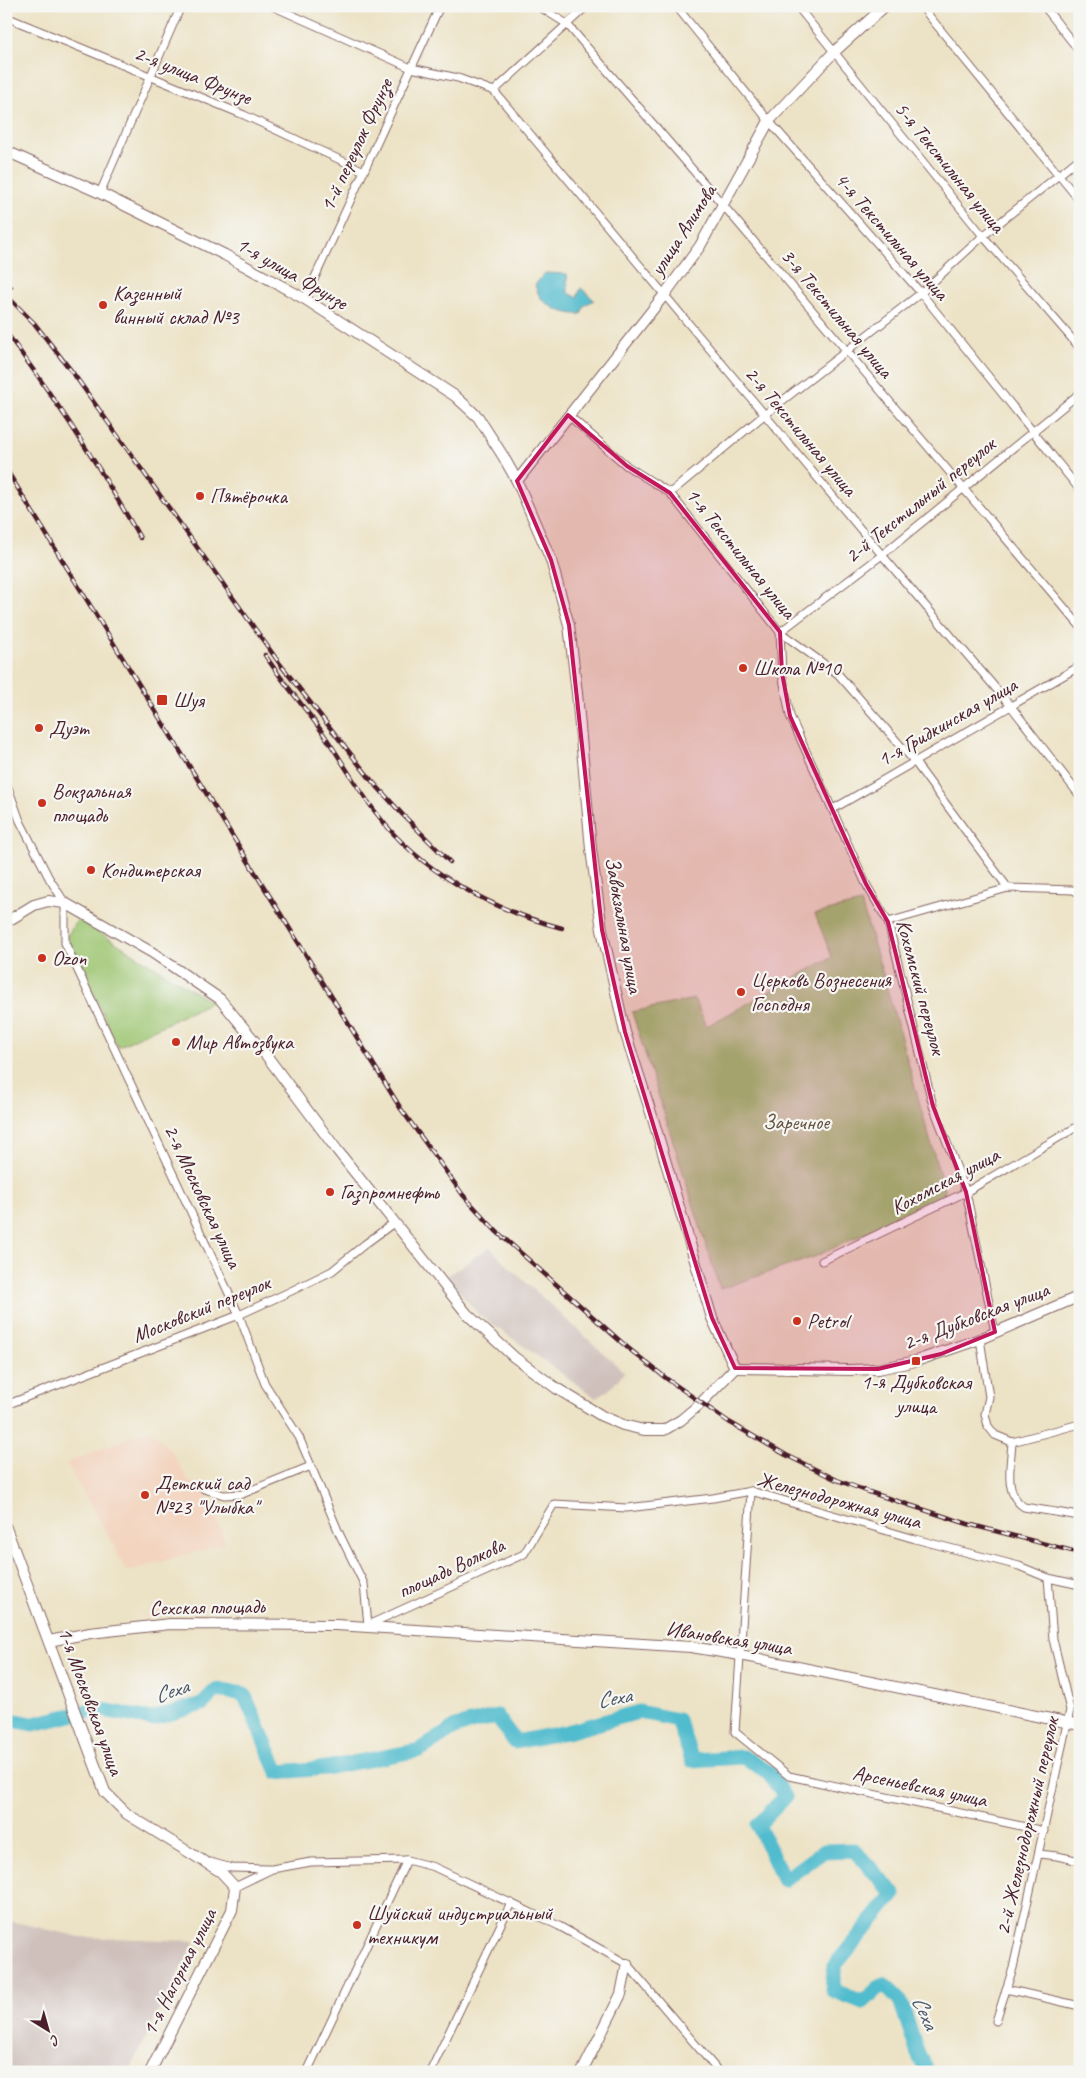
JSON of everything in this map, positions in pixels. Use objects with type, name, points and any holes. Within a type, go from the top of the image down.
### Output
[{"type":"main road","name":"улица Алимова","points":[[517,481],[665,294],[700,246],[769,122],[834,52],[885,6]]},
{"type":"main road","name":"1-я улица Фрунзе","points":[[6,151],[100,193],[225,255],[305,298],[455,396],[478,417],[517,481]]},
{"type":"main road","name":"Завокзальная улица","points":[[517,481],[551,560],[569,625],[593,867],[602,930],[625,1032],[712,1318],[735,1368]]},
{"type":"main road","points":[[6,922],[34,905],[48,901],[65,903],[154,954],[220,999],[266,1055],[467,1314],[514,1357],[556,1388],[602,1416],[623,1425],[644,1430],[664,1430],[681,1420],[700,1404],[735,1368]]},
{"type":"main road","name":"2-я Дубковская улица","points":[[735,1368],[878,1369],[916,1361],[980,1339],[1080,1296]]},
{"type":"main road","name":"1-я Московская улица","points":[[6,1528],[65,1681],[105,1792],[128,1814],[222,1872],[235,1886]]},
{"type":"main road","name":"Сехская площадь","points":[[49,1641],[90,1633],[170,1624],[368,1625]]},
{"type":"main road","name":"Ивановская улица","points":[[368,1625],[691,1647],[740,1655],[1080,1725]]},
{"type":"main road","name":"1-я Нагорная улица","points":[[150,2072],[232,1910],[235,1886]]},
{"type":"main road","points":[[582,2072],[621,1994],[627,1964]]},
{"type":"street","points":[[100,193],[181,6]]},
{"type":"street","points":[[272,6],[411,68],[458,78],[494,91],[587,6]]},
{"type":"street","name":"1-й переулок Фрунзе","points":[[305,298],[440,6]]},
{"type":"street","name":"3-я Текстильная улица","points":[[538,6],[566,24],[724,205],[1080,626]]},
{"type":"street","name":"4-я Текстильная улица","points":[[676,6],[769,122],[921,293],[1080,490]]},
{"type":"street","name":"5-я Текстильная улица","points":[[797,6],[983,236],[1080,348]]},
{"type":"street","points":[[921,6],[1080,201]]},
{"type":"street","points":[[1044,6],[1080,52]]},
{"type":"street","name":"2-я улица Фрунзе","points":[[6,17],[244,115],[364,171]]},
{"type":"street","name":"2-я Текстильная улица","points":[[494,91],[1010,706],[1080,796]]},
{"type":"street","points":[[670,493],[764,415],[921,293],[983,236],[1080,158]]},
{"type":"street","name":"2-й Текстильный переулок","points":[[780,632],[882,555],[1080,393]]},
{"type":"street","name":"1-я Текстильная улица","points":[[568,415],[627,466],[670,493],[780,632],[838,674],[914,761],[1008,888]]},
{"type":"street","name":"Кохомский переулок","points":[[780,632],[782,673],[790,716],[866,884],[888,922],[933,1106],[966,1192],[995,1332]]},
{"type":"street","name":"1-я Гридкинская улица","points":[[832,809],[1080,666]]},
{"type":"street","points":[[6,782],[20,821],[49,878],[65,903]]},
{"type":"street","points":[[888,922],[1008,888],[1073,890],[1080,893]]},
{"type":"street","name":"2-я Московская улица","points":[[65,903],[65,943],[239,1315],[266,1384],[299,1437],[339,1533],[364,1584],[368,1625]]},
{"type":"street","name":"Кохомская улица","points":[[822,1261],[966,1192],[1080,1125]]},
{"type":"street","name":"Московский переулок","points":[[6,1404],[239,1315],[332,1271],[395,1222]]},
{"type":"street","points":[[980,1339],[989,1398],[985,1414],[988,1426],[995,1435],[1012,1442],[1080,1424]]},
{"type":"street","points":[[1012,1442],[1010,1491],[1016,1502],[1024,1507],[1080,1516]]},
{"type":"street","points":[[204,1489],[224,1495],[242,1494],[311,1466]]},
{"type":"street","points":[[740,1655],[750,1491]]},
{"type":"street","name":"Железнодорожная улица","points":[[554,1504],[627,1508],[713,1498],[750,1491],[1018,1566],[1048,1578],[1080,1585]]},
{"type":"street","name":"площадь Волкова","points":[[368,1625],[524,1554],[554,1504]]},
{"type":"street","name":"2-й Железнодорожный переулок","points":[[996,2021],[1013,1968],[1070,1710],[1054,1639],[1048,1578]]},
{"type":"street","name":"Арсеньевская улица","points":[[740,1655],[735,1732],[789,1776],[1044,1830]]},
{"type":"street","points":[[1039,1854],[1080,1862]]},
{"type":"street","points":[[202,1860],[232,1868],[272,1869],[311,1862],[407,1860],[434,1867],[567,1930],[627,1964],[719,2072]]},
{"type":"street","points":[[307,2072],[407,1860]]},
{"type":"street","points":[[235,1886],[272,1869]]},
{"type":"street","points":[[430,2072],[511,1903]]},
{"type":"street","points":[[1006,1989],[1080,2006]]},
{"type":"highlighted area","points":[[568,415],[627,466],[670,493],[780,632],[782,673],[790,716],[866,884],[888,922],[933,1106],[966,1192],[995,1332],[941,1354],[878,1369],[735,1368],[712,1318],[625,1032],[602,930],[569,625],[551,560],[517,481]]},
{"type":"shaded area","points":[[490,1247],[509,1267],[624,1372],[611,1388],[596,1398],[477,1313],[447,1276]]},
{"type":"shaded area","name":"Детский сад №23 \"Улыбка\"","points":[[150,1429],[172,1452],[189,1482],[204,1489],[226,1543],[126,1572],[114,1545],[66,1463]]},
{"type":"shaded area","points":[[6,1920],[80,1937],[195,1941],[128,2072],[6,2072]]},
{"type":"green space","name":"Заречное","points":[[861,903],[946,1196],[814,1257],[720,1289],[632,1012],[694,999],[707,1026],[832,957],[815,914]]},
{"type":"green space","points":[[78,919],[211,1002],[118,1047],[67,936]]},
{"type":"water","points":[[545,273],[567,274],[568,293],[577,297],[581,288],[594,300],[585,305],[581,314],[556,309],[540,297],[535,285]]},
{"type":"waterway","name":"Сеха","points":[[6,1719],[33,1724],[98,1709],[151,1719],[202,1704],[216,1690],[244,1694],[278,1772],[326,1768],[420,1750],[456,1727],[497,1716],[515,1742],[567,1732],[639,1712],[678,1720],[692,1760],[743,1757],[768,1772],[785,1797],[758,1825],[784,1880],[824,1851],[854,1850],[894,1894],[835,1965],[832,1990],[863,2002],[883,1984],[900,2000],[918,2054],[927,2072]]},
{"type":"railway","points":[[6,285],[11,287]]},
{"type":"railway","points":[[6,295],[34,323],[73,373],[280,664],[372,781],[450,862]]},
{"type":"railway","points":[[6,332],[76,433],[140,538]]},
{"type":"railway","points":[[6,469],[401,1109],[463,1195],[496,1231],[628,1348],[667,1379],[729,1422],[786,1455],[837,1480],[869,1492],[968,1524],[1080,1553]]},
{"type":"railway","points":[[265,655],[320,729],[377,814],[394,835],[414,854],[436,871],[484,899],[510,911],[562,928]]},
{"type":"place","name":"Казенный винный склад №3","points":[[103,305]]},
{"type":"place","name":"Пятёрочка","points":[[200,496]]},
{"type":"place","name":"Школа №10","points":[[743,668]]},
{"type":"place","name":"Шуя","points":[[162,700]]},
{"type":"place","name":"Дуэт","points":[[39,728]]},
{"type":"place","name":"Вокзальная площадь","points":[[42,803]]},
{"type":"place","name":"Кондитерская","points":[[91,870]]},
{"type":"place","name":"Ozon","points":[[42,958]]},
{"type":"place","name":"Церковь Вознесения Господня","points":[[741,992]]},
{"type":"place","name":"Мир Автозвука","points":[[176,1042]]},
{"type":"place","name":"Газпромнефть","points":[[330,1192]]},
{"type":"place","name":"Petrol","points":[[797,1321]]},
{"type":"place","name":"1-я Дубковская улица","points":[[916,1361]]},
{"type":"place","name":"Детский сад №23 \"Улыбка\"","points":[[145,1495]]},
{"type":"place","name":"Шуйский индустриальный техникум","points":[[357,1925]]}]
